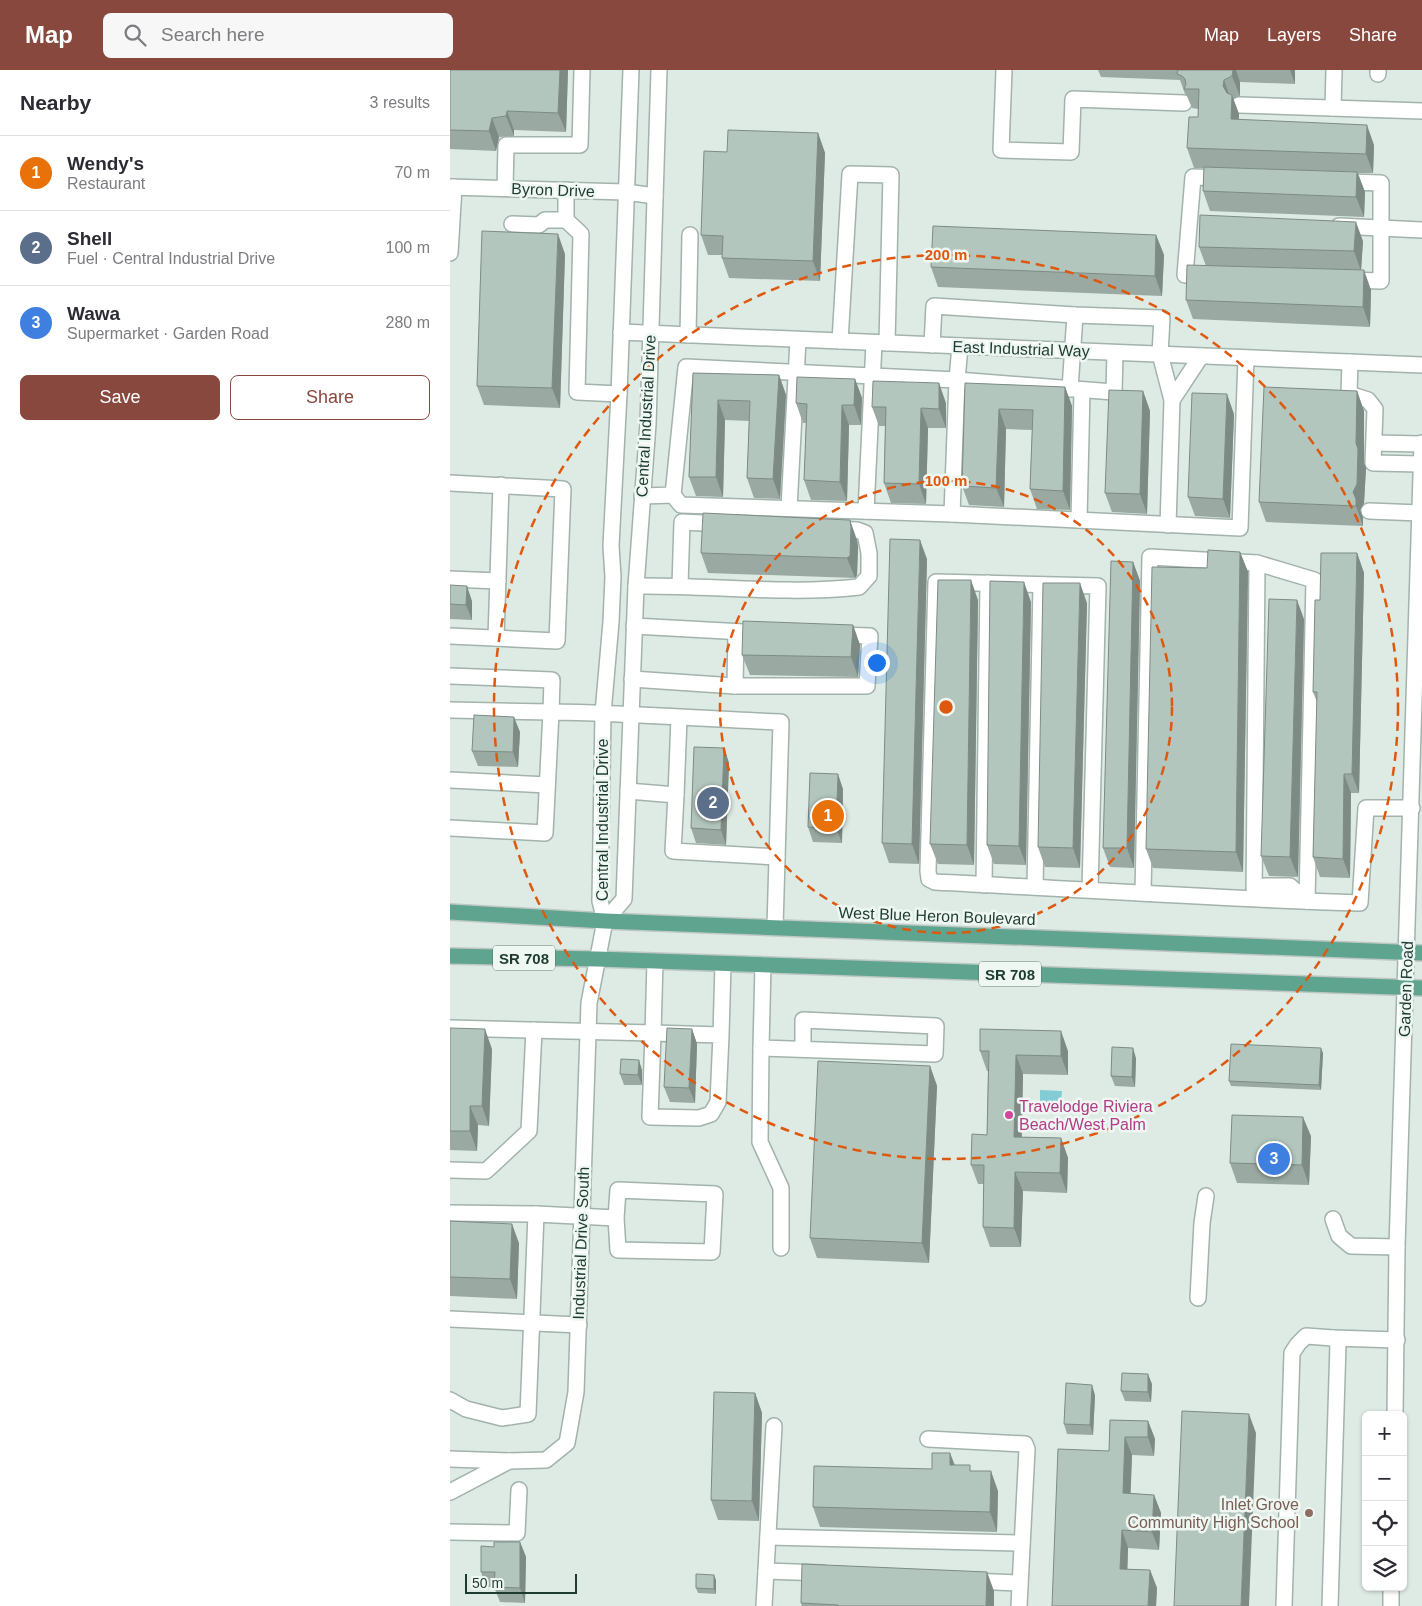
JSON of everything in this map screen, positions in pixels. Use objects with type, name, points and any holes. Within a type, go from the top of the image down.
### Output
[{"type":"main road","name":"West Blue Heron Boulevard","points":[[450,912],[605,921],[1415,953]]},
{"type":"main road","name":"SR 708","points":[[450,956],[1422,988]]},
{"type":"street","points":[[505,188],[506,145],[580,145],[582,70]]},
{"type":"street","name":"Central Industrial Drive","points":[[605,921],[600,901],[603,713],[612,622],[613,578],[611,546],[619,394],[631,70]]},
{"type":"street","name":"Central Industrial Drive","points":[[605,921],[624,899],[636,586],[648,424],[659,70]]},
{"type":"street","points":[[1004,70],[1001,150],[1071,152],[1073,99],[1184,103]]},
{"type":"street","points":[[1333,108],[1334,70]]},
{"type":"street","points":[[1239,105],[1422,111]]},
{"type":"street","points":[[840,341],[850,174],[891,175],[881,343],[874,376],[866,511]]},
{"type":"street","points":[[1193,178],[1381,183],[1382,228],[1381,281],[1185,275],[1195,219],[1193,178]]},
{"type":"street","points":[[450,253],[452,187]]},
{"type":"street","name":"Byron Drive","points":[[452,187],[626,192],[655,196]]},
{"type":"street","points":[[566,190],[566,220]]},
{"type":"street","points":[[512,224],[539,225],[545,220],[566,220],[581,234],[577,392],[619,394]]},
{"type":"street","points":[[1324,225],[1422,230]]},
{"type":"street","points":[[688,335],[690,235]]},
{"type":"street","points":[[932,345],[934,306],[1075,315],[1162,318],[1160,354],[1172,400],[1168,525]]},
{"type":"street","points":[[1075,315],[1073,351],[1076,390],[1079,520]]},
{"type":"street","name":"East Industrial Way","points":[[621,332],[1422,365]]},
{"type":"street","points":[[789,508],[798,340]]},
{"type":"street","points":[[952,514],[960,346]]},
{"type":"street","points":[[1115,352],[1114,392],[957,380],[686,367],[673,495],[681,505],[952,514],[1240,528],[1246,358]]},
{"type":"street","points":[[1172,400],[1201,356]]},
{"type":"street","points":[[1350,362],[1349,394],[1368,400],[1375,409],[1373,463],[1421,464]]},
{"type":"street","points":[[1374,443],[1422,443]]},
{"type":"street","name":"Garden Road","points":[[1395,1411],[1406,987],[1415,953],[1412,808],[1422,443]]},
{"type":"street","points":[[450,483],[563,489],[557,641],[450,636]]},
{"type":"street","points":[[496,638],[501,485]]},
{"type":"street","points":[[642,496],[673,495]]},
{"type":"street","points":[[1369,511],[1420,513]]},
{"type":"street","points":[[680,586],[682,522],[740,525]]},
{"type":"street","points":[[636,586],[824,591],[859,588],[869,576],[869,553],[865,533],[857,530],[818,528]]},
{"type":"street","points":[[1143,893],[1150,558],[1257,563],[1314,580],[1307,901]]},
{"type":"street","points":[[1254,898],[1257,563]]},
{"type":"street","points":[[450,579],[498,581]]},
{"type":"street","points":[[1090,890],[1098,586],[936,582],[929,879],[934,882],[984,885],[1254,898]]},
{"type":"street","points":[[984,885],[988,584]]},
{"type":"street","points":[[1035,887],[1041,586]]},
{"type":"street","points":[[634,626],[774,633]]},
{"type":"street","points":[[735,686],[736,632]]},
{"type":"street","points":[[632,679],[735,686],[867,686],[870,636],[822,635]]},
{"type":"street","points":[[450,676],[552,680],[545,833],[450,828]]},
{"type":"street","points":[[450,715],[450,710],[603,713],[781,722],[775,927]]},
{"type":"street","points":[[679,718],[673,851],[777,857]]},
{"type":"street","points":[[450,780],[547,785]]},
{"type":"street","points":[[628,791],[676,795]]},
{"type":"street","points":[[1254,898],[1265,886],[1290,886],[1307,901],[1360,903],[1366,808],[1412,808]]},
{"type":"street","name":"Industrial Drive South","points":[[450,1458],[509,1461],[546,1460],[566,1444],[576,1392],[589,1003],[605,921]]},
{"type":"street","points":[[655,962],[650,1117],[679,1118],[699,1118],[711,1114],[718,1102],[724,964]]},
{"type":"street","points":[[763,966],[760,1142],[780,1188],[780,1248]]},
{"type":"street","points":[[761,1048],[934,1054],[936,1026],[803,1020],[802,1049]]},
{"type":"street","points":[[450,1028],[721,1036]]},
{"type":"street","points":[[450,1170],[486,1171],[529,1131],[534,1030]]},
{"type":"street","points":[[618,1190],[715,1194],[712,1252],[618,1250],[616,1218],[618,1190]]},
{"type":"street","points":[[1198,1298],[1202,1223],[1206,1196]]},
{"type":"street","points":[[450,1213],[536,1214],[616,1218]]},
{"type":"street","points":[[450,1400],[466,1409],[502,1418],[528,1414],[536,1214]]},
{"type":"street","points":[[1333,1219],[1339,1236],[1351,1246],[1398,1247]]},
{"type":"street","points":[[450,1319],[579,1325]]},
{"type":"street","points":[[1284,1606],[1292,1353],[1306,1336],[1397,1340]]},
{"type":"street","points":[[1330,1606],[1338,1344],[1333,1338]]},
{"type":"street","points":[[764,1606],[774,1426]]},
{"type":"street","points":[[928,1439],[1024,1444],[1027,1449],[1019,1606]]},
{"type":"street","points":[[450,1492],[509,1461]]},
{"type":"street","points":[[450,1532],[517,1533],[519,1490]]},
{"type":"street","points":[[768,1536],[1022,1543]]},
{"type":"street","points":[[766,1571],[834,1574]]},
{"type":"street","points":[[961,1580],[1020,1583]]},
{"type":"street","points":[[1391,1591],[1391,1606]]},
{"type":"water","points":[[1040,1090],[1062,1091],[1061,1103],[1040,1102]]},
{"type":"building","points":[[450,70],[560,70],[558,113],[507,111],[506,116],[492,118],[489,131],[450,130]]},
{"type":"building","points":[[1178,70],[1233,70],[1232,76],[1224,80],[1223,86],[1227,93],[1232,95],[1231,119],[1367,125],[1366,154],[1187,148],[1189,117],[1198,117],[1199,89],[1184,89],[1185,79],[1177,74]]},
{"type":"building","points":[[728,130],[818,133],[813,261],[722,258],[723,236],[701,235],[704,151],[727,152]]},
{"type":"building","points":[[1204,167],[1357,172],[1356,197],[1203,191]]},
{"type":"building","points":[[1200,215],[1356,222],[1354,251],[1199,247]]},
{"type":"building","points":[[933,226],[1156,235],[1155,276],[931,267]]},
{"type":"building","points":[[482,231],[558,234],[552,388],[477,386]]},
{"type":"building","points":[[1187,265],[1364,270],[1363,307],[1186,300]]},
{"type":"building","points":[[693,373],[779,375],[773,479],[747,478],[750,401],[718,400],[716,477],[689,477]]},
{"type":"building","points":[[797,377],[855,379],[854,405],[842,405],[840,482],[804,480],[807,404],[796,403]]},
{"type":"building","points":[[873,381],[939,383],[939,409],[921,408],[919,484],[884,483],[886,407],[872,407]]},
{"type":"building","points":[[965,383],[1065,387],[1063,491],[1030,489],[1033,410],[999,409],[996,488],[962,486]]},
{"type":"building","points":[[1264,387],[1357,391],[1357,484],[1353,492],[1356,506],[1259,502]]},
{"type":"building","points":[[1109,390],[1143,391],[1140,494],[1105,493]]},
{"type":"building","points":[[1192,393],[1227,394],[1223,499],[1188,497]]},
{"type":"building","points":[[703,513],[850,520],[850,556],[847,558],[701,553]]},
{"type":"building","points":[[890,539],[920,540],[912,844],[882,843]]},
{"type":"building","points":[[1208,550],[1240,552],[1236,852],[1146,849],[1152,567],[1207,568]]},
{"type":"building","points":[[1321,553],[1357,553],[1352,774],[1344,774],[1343,859],[1313,857],[1317,692],[1313,692],[1315,600],[1320,600]]},
{"type":"building","points":[[1111,561],[1133,562],[1127,848],[1103,848]]},
{"type":"building","points":[[938,580],[971,580],[967,845],[930,844]]},
{"type":"building","points":[[990,581],[1024,582],[1019,846],[987,845]]},
{"type":"building","points":[[1043,583],[1080,583],[1073,848],[1038,847]]},
{"type":"building","points":[[450,585],[467,586],[466,605],[450,604]]},
{"type":"building","points":[[1269,599],[1297,600],[1290,857],[1261,856]]},
{"type":"building","points":[[743,621],[853,625],[851,657],[742,655]]},
{"type":"building","points":[[474,715],[514,717],[513,752],[472,751]]},
{"type":"building","points":[[694,747],[724,748],[721,830],[691,828]]},
{"type":"building","points":[[810,773],[838,774],[836,828],[808,827]]},
{"type":"building","points":[[450,1028],[485,1029],[482,1106],[470,1106],[470,1131],[450,1131]]},
{"type":"building","points":[[667,1028],[692,1029],[689,1088],[664,1087]]},
{"type":"building","points":[[980,1029],[1061,1031],[1061,1056],[1016,1055],[1014,1137],[1061,1138],[1060,1173],[1015,1172],[1014,1228],[983,1227],[984,1165],[971,1165],[972,1134],[987,1135],[989,1051],[980,1051]]},
{"type":"building","points":[[1231,1044],[1321,1048],[1319,1085],[1229,1081]]},
{"type":"building","points":[[1112,1047],[1133,1048],[1132,1077],[1111,1076]]},
{"type":"building","points":[[621,1059],[639,1060],[638,1075],[620,1074]]},
{"type":"building","points":[[818,1061],[930,1066],[922,1243],[810,1238]]},
{"type":"building","points":[[1232,1115],[1303,1117],[1302,1165],[1230,1163]]},
{"type":"building","points":[[450,1221],[512,1224],[510,1279],[450,1277]]},
{"type":"building","points":[[1122,1373],[1148,1374],[1148,1392],[1121,1391]]},
{"type":"building","points":[[1066,1383],[1092,1385],[1090,1425],[1064,1424]]},
{"type":"building","points":[[714,1392],[755,1393],[752,1501],[711,1500]]},
{"type":"building","points":[[1182,1411],[1249,1414],[1241,1606],[1174,1606]]},
{"type":"building","points":[[1110,1420],[1148,1421],[1148,1437],[1125,1437],[1123,1493],[1154,1495],[1152,1532],[1122,1530],[1120,1569],[1150,1570],[1148,1606],[1052,1606],[1058,1449],[1109,1451]]},
{"type":"building","points":[[932,1453],[950,1453],[950,1465],[970,1465],[970,1471],[991,1471],[990,1512],[813,1507],[814,1466],[932,1469]]},
{"type":"building","points":[[494,1542],[520,1542],[520,1588],[494,1587],[495,1572],[481,1572],[481,1546],[494,1547]]},
{"type":"building","points":[[802,1564],[987,1572],[986,1606],[838,1606],[801,1603]]},
{"type":"building","points":[[696,1574],[714,1575],[714,1589],[696,1588]]},
{"type":"place","name":"Shell","points":[[713,803]]},
{"type":"place","name":"Wendy's","points":[[828,816]]},
{"type":"place","name":"Travelodge Riviera Beach/West Palm","points":[[1009,1115]]},
{"type":"place","name":"Wawa","points":[[1274,1159]]},
{"type":"place","name":"Inlet Grove Community High School","points":[[1309,1513]]}]
